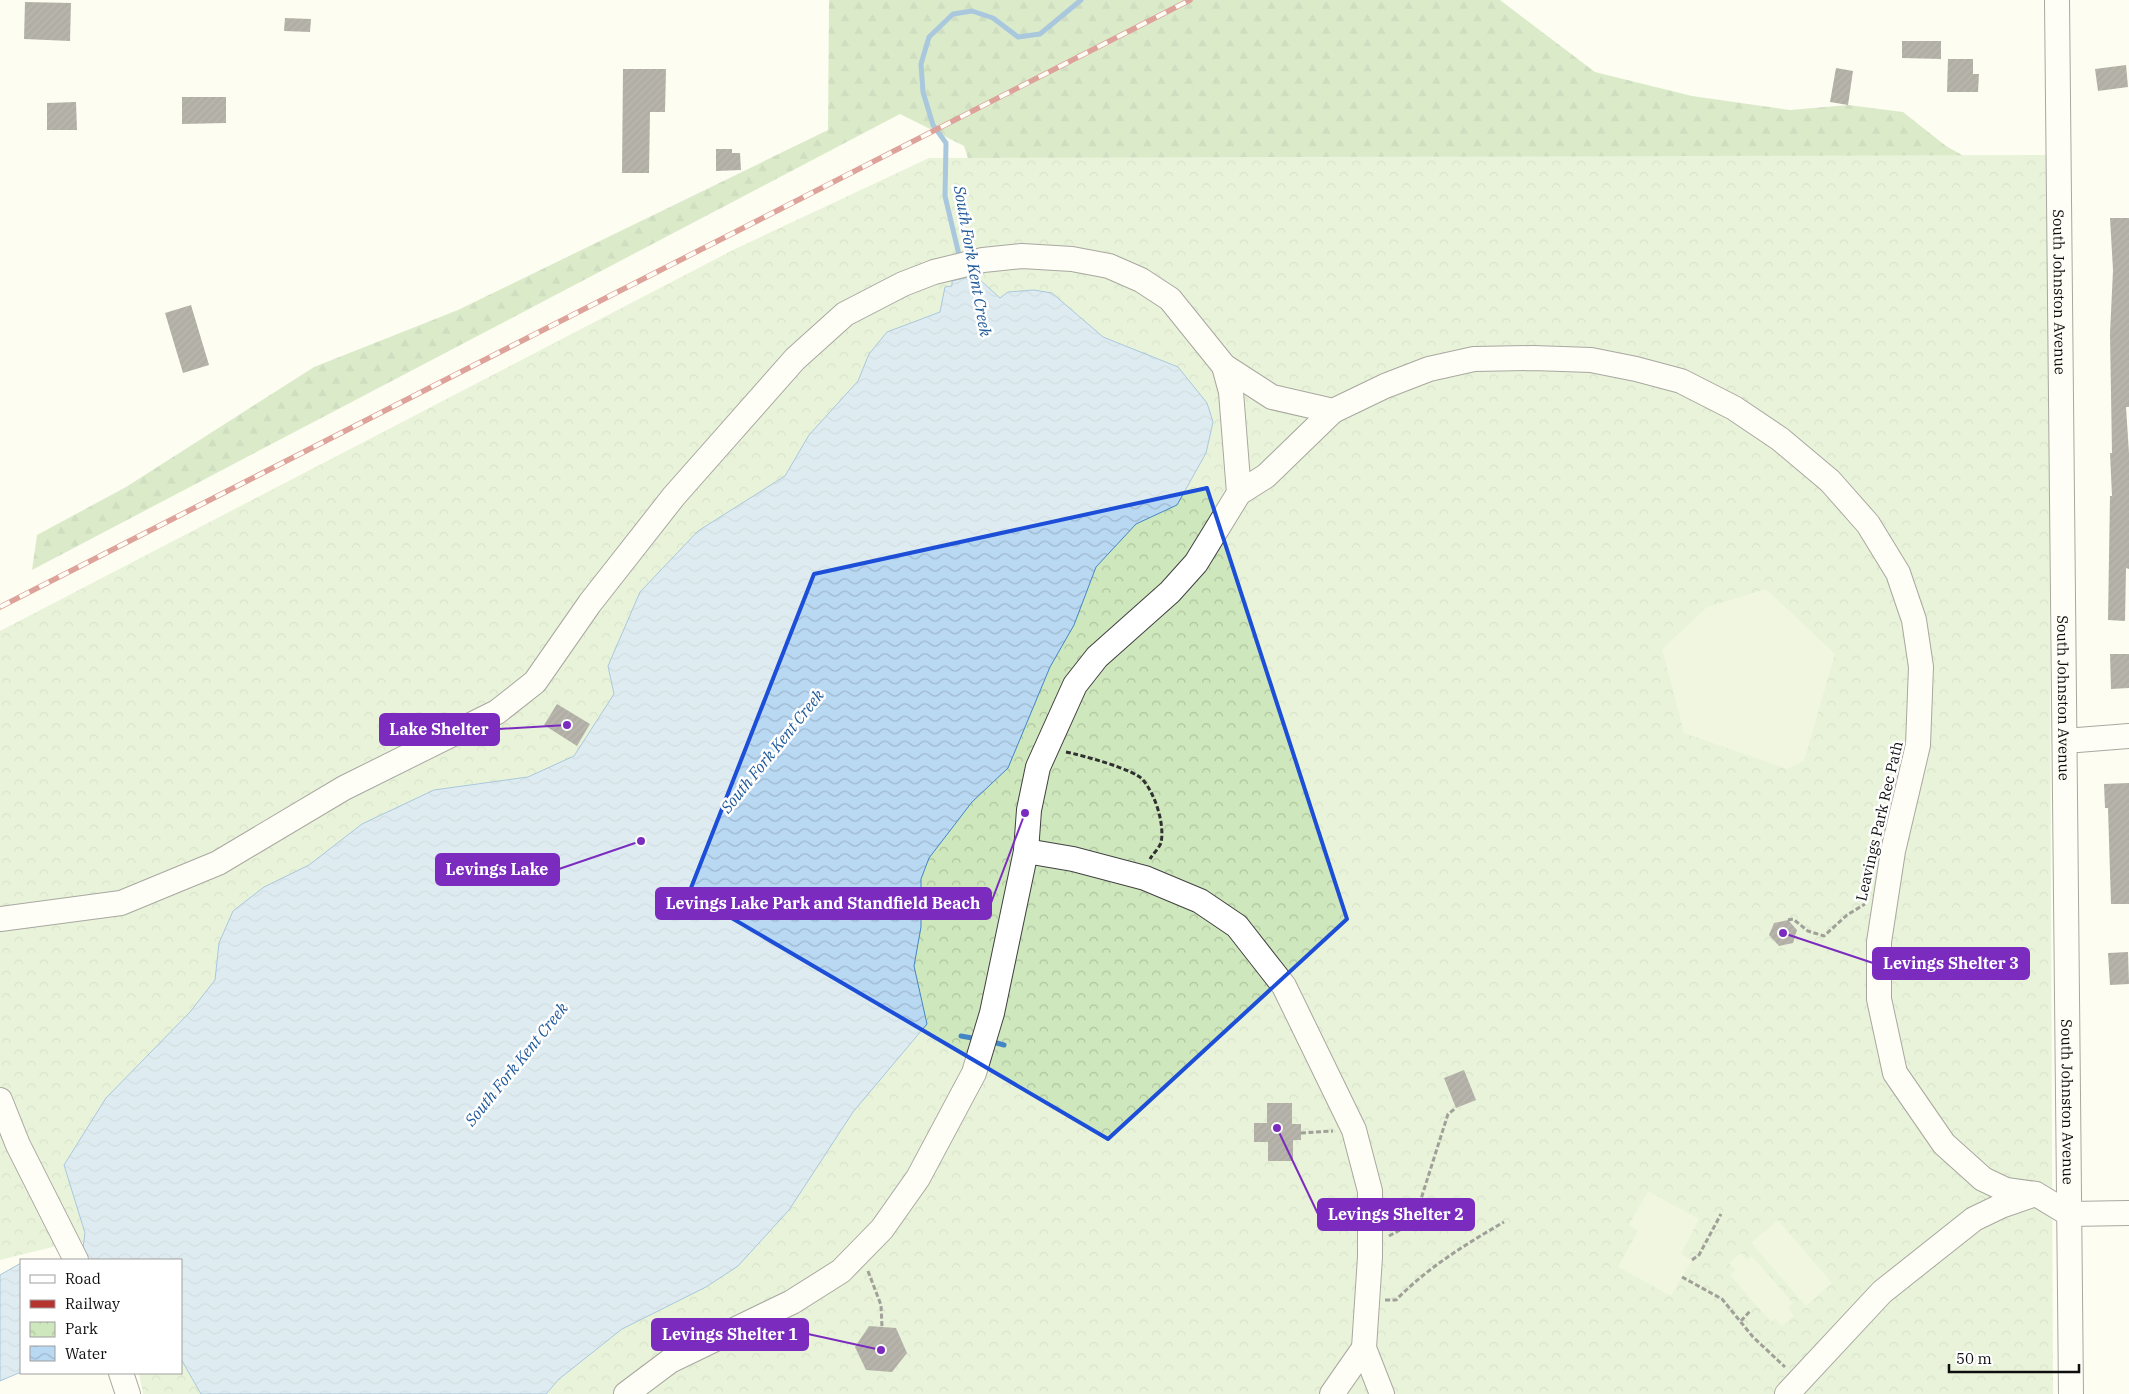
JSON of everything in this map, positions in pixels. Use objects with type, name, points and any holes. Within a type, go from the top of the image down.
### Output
[{"type":"street","name":"South Johnston Avenue","points":[[2057,0],[2071,1394]]},
{"type":"street","points":[[0,920],[112,905],[130,900],[218,863],[344,788],[497,712],[535,682],[590,603],[668,504],[795,359],[845,314],[903,284],[934,272],[983,260],[1022,256],[1072,259],[1109,266],[1141,280],[1170,299],[1224,366],[1272,396],[1333,411]]},
{"type":"street","points":[[626,1394],[670,1361],[792,1302],[840,1271],[882,1229],[918,1178],[974,1074],[992,1013],[1026,851],[1029,810],[1038,767],[1075,685],[1097,657],[1170,592],[1196,563],[1239,493],[1266,476],[1333,411],[1385,386],[1429,369],[1474,359],[1533,358],[1591,360],[1681,381],[1734,408],[1780,439],[1830,481],[1868,524],[1898,573],[1914,620],[1921,667],[1918,745],[1893,850],[1879,942],[1879,999],[1895,1073],[1944,1144],[1982,1179],[2006,1190],[2036,1194],[2070,1214],[2129,1213]]},
{"type":"street","points":[[1224,366],[1231,392],[1239,493]]},
{"type":"street","points":[[2065,741],[2129,736]]},
{"type":"street","points":[[1026,851],[1073,859],[1144,878],[1200,901],[1237,926],[1284,986],[1354,1130],[1370,1191],[1370,1246],[1364,1348],[1382,1394]]},
{"type":"street","points":[[0,1100],[18,1145],[74,1257]]},
{"type":"street","points":[[1974,1219],[1985,1198],[1982,1179]]},
{"type":"street","points":[[1793,1388],[1882,1292],[1974,1219],[2001,1206],[2036,1194]]},
{"type":"street","points":[[1332,1394],[1364,1348]]},
{"type":"street","points":[[121,1374],[128,1394]]},
{"type":"path","points":[[1047,746],[1054,751],[1089,756],[1142,778],[1155,801],[1160,821],[1161,843],[1148,863]]},
{"type":"path","points":[[1788,920],[1793,919],[1808,931],[1824,936],[1860,906],[1871,902],[1885,905]]},
{"type":"path","points":[[1370,1246],[1405,1227],[1421,1199],[1448,1114],[1456,1108]]},
{"type":"path","points":[[1301,1133],[1354,1130]]},
{"type":"path","points":[[1692,1260],[1699,1255],[1721,1214]]},
{"type":"path","points":[[1367,1302],[1396,1300],[1414,1281],[1504,1222]]},
{"type":"path","points":[[857,1254],[870,1274],[881,1304],[882,1327]]},
{"type":"path","points":[[1682,1277],[1722,1299],[1793,1388]]},
{"type":"path","points":[[1741,1321],[1750,1311]]},
{"type":"highlighted area","points":[[1207,488],[1347,919],[1108,1139],[689,893],[814,574]]},
{"type":"green space","points":[[829,0],[1500,0],[1595,72],[1692,96],[1790,110],[1848,105],[1903,112],[1946,146],[1994,173],[980,195],[964,146],[900,114],[32,570],[37,535],[126,487],[314,367],[458,310],[828,130]]},
{"type":"green space","points":[[2048,155],[2053,1394],[143,1394],[139,1374],[182,1374],[182,1259],[90,1259],[81,1240],[0,1260],[0,631],[735,249],[929,158]]},
{"type":"green space","points":[[1766,589],[1835,654],[1804,761],[1787,769],[1684,733],[1662,649],[1707,607]]},
{"type":"green space","points":[[1648,1191],[1699,1219],[1681,1254],[1692,1260],[1671,1296],[1618,1267],[1638,1231],[1629,1225]]},
{"type":"green space","points":[[1778,1220],[1832,1283],[1806,1306],[1751,1243]]},
{"type":"green space","points":[[1741,1253],[1747,1260],[1752,1256],[1793,1303],[1788,1308],[1794,1316],[1782,1326],[1775,1318],[1771,1322],[1730,1275],[1735,1270],[1729,1263]]},
{"type":"water","points":[[969,277],[973,281],[979,279],[1000,298],[1008,292],[1034,290],[1052,293],[1103,337],[1178,367],[1207,403],[1213,422],[1206,453],[1177,505],[1136,524],[1096,567],[1074,625],[1050,667],[1008,768],[972,802],[929,858],[921,879],[921,927],[914,966],[927,1024],[853,1112],[789,1210],[738,1266],[706,1287],[622,1329],[559,1379],[546,1394],[201,1394],[182,1361],[182,1259],[72,1259],[82,1255],[85,1233],[64,1165],[106,1098],[190,1012],[215,980],[219,943],[233,911],[264,887],[309,865],[362,824],[434,790],[528,777],[574,756],[614,694],[608,666],[640,592],[698,531],[785,476],[809,435],[858,381],[869,354],[887,332],[940,312],[945,287],[952,286],[952,281]]},
{"type":"water","points":[[20,1264],[20,1372],[0,1381],[0,1275]]},
{"type":"building","points":[[25,2],[71,3],[70,41],[24,39]]},
{"type":"building","points":[[285,18],[311,19],[310,32],[284,31]]},
{"type":"building","points":[[1902,41],[1941,41],[1941,59],[1902,58]]},
{"type":"building","points":[[1948,59],[1973,59],[1973,74],[1979,74],[1978,92],[1947,92]]},
{"type":"building","points":[[2126,65],[2128,87],[2098,91],[2095,69]]},
{"type":"building","points":[[1836,68],[1853,71],[1848,105],[1830,102]]},
{"type":"building","points":[[623,69],[666,69],[665,112],[650,112],[649,173],[622,173]]},
{"type":"building","points":[[182,97],[226,97],[226,123],[182,124]]},
{"type":"building","points":[[76,102],[77,130],[47,130],[47,103]]},
{"type":"building","points":[[716,149],[732,149],[732,153],[740,153],[741,170],[716,171]]},
{"type":"building","points":[[2110,218],[2129,218],[2129,407],[2126,407],[2129,453],[2129,569],[2126,568],[2125,621],[2108,620],[2110,496],[2112,496],[2110,334],[2113,270]]},
{"type":"building","points":[[191,305],[209,365],[183,373],[165,313]]},
{"type":"building","points":[[2110,654],[2129,654],[2129,688],[2111,689]]},
{"type":"building","points":[[557,704],[590,724],[577,746],[544,725]]},
{"type":"building","points":[[2129,783],[2129,904],[2111,904],[2108,808],[2105,808],[2104,784]]},
{"type":"building","points":[[1788,920],[1797,930],[1793,943],[1779,946],[1769,935],[1774,923]]},
{"type":"building","points":[[2128,952],[2129,984],[2110,985],[2108,953]]},
{"type":"building","points":[[1464,1070],[1476,1100],[1456,1108],[1444,1078]]},
{"type":"building","points":[[1267,1103],[1292,1103],[1292,1124],[1301,1124],[1301,1140],[1293,1140],[1293,1161],[1268,1161],[1268,1142],[1254,1142],[1254,1123],[1267,1123]]},
{"type":"building","points":[[869,1326],[896,1328],[907,1353],[892,1372],[866,1370],[855,1347]]},
{"type":"waterway","name":"South Fork Kent Creek","points":[[960,259],[945,196],[946,143],[933,125],[923,92],[921,64],[929,37],[953,14],[972,11],[993,18],[1018,37],[1040,34],[1081,0]]},
{"type":"waterway","points":[[961,1036],[972,1038]]},
{"type":"waterway","points":[[993,1042],[1004,1045]]},
{"type":"railway","points":[[0,607],[1190,0]]},
{"type":"place","name":"Lake Shelter","points":[[567,725]]},
{"type":"place","name":"Levings Lake Park and Standfield Beach","points":[[1025,813]]},
{"type":"place","name":"Levings Lake","points":[[641,841]]},
{"type":"place","name":"Levings Shelter 3","points":[[1783,933]]},
{"type":"place","name":"Levings Shelter 2","points":[[1277,1128]]},
{"type":"place","name":"Levings Shelter 1","points":[[881,1350]]}]
